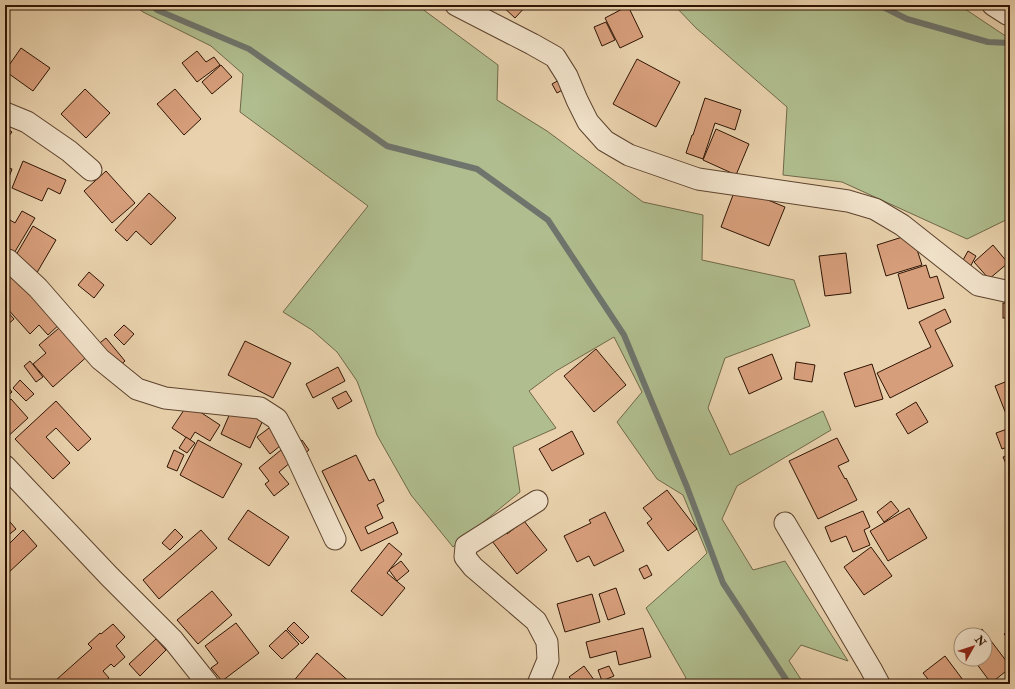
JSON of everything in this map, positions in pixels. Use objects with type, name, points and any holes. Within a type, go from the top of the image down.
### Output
[{"type":"street","points":[[456,5],[555,57],[568,76],[577,100],[588,122],[605,142],[629,155],[698,178],[848,201],[875,209],[902,224],[978,285],[1010,292]]},
{"type":"street","points":[[993,5],[1010,15]]},
{"type":"street","points":[[5,113],[26,122],[68,151],[91,170]]},
{"type":"street","points":[[5,260],[8,260],[38,288],[100,359],[137,389],[165,398],[260,408],[277,418],[295,453],[334,539]]},
{"type":"street","points":[[5,466],[109,576],[173,640],[208,684]]},
{"type":"street","points":[[537,501],[466,546],[465,557],[473,566],[536,621],[547,642],[548,660],[538,684]]},
{"type":"street","points":[[785,523],[879,684]]},
{"type":"green space","points":[[134,5],[417,5],[498,65],[497,100],[547,131],[643,202],[703,215],[702,260],[794,280],[810,326],[725,358],[708,408],[730,455],[823,411],[831,430],[737,486],[722,519],[753,570],[785,561],[848,661],[801,645],[789,661],[804,684],[688,684],[685,676],[646,608],[707,553],[683,495],[657,479],[617,422],[642,392],[614,337],[556,371],[529,391],[556,428],[513,447],[520,492],[453,547],[411,495],[377,435],[357,381],[337,352],[312,330],[283,312],[368,206],[240,112],[243,74],[211,46],[143,12]]},
{"type":"green space","points":[[674,5],[959,5],[1010,39],[1010,218],[967,239],[842,182],[783,175],[787,107],[696,28]]},
{"type":"building","points":[[501,5],[527,5],[515,18]]},
{"type":"building","points":[[628,6],[643,37],[620,48],[605,18]]},
{"type":"building","points":[[606,22],[615,40],[602,46],[594,27]]},
{"type":"building","points":[[21,48],[50,68],[33,91],[5,71]]},
{"type":"building","points":[[197,51],[206,62],[214,57],[220,65],[197,82],[182,63]]},
{"type":"building","points":[[637,59],[680,82],[656,127],[613,104]]},
{"type":"building","points":[[221,65],[232,77],[212,94],[202,82]]},
{"type":"building","points":[[561,79],[566,88],[557,93],[552,84]]},
{"type":"building","points":[[85,89],[110,113],[86,138],[61,114]]},
{"type":"building","points":[[175,89],[201,119],[184,135],[157,104]]},
{"type":"building","points":[[705,98],[741,110],[735,130],[715,123],[703,159],[686,153]]},
{"type":"building","points":[[5,127],[12,132],[5,141]]},
{"type":"building","points":[[716,129],[749,144],[736,175],[703,160]]},
{"type":"building","points":[[23,161],[66,180],[60,194],[48,188],[42,201],[12,188]]},
{"type":"building","points":[[5,167],[12,169],[5,188]]},
{"type":"building","points":[[106,171],[135,203],[112,223],[84,191]]},
{"type":"building","points":[[736,187],[785,207],[769,246],[721,227]]},
{"type":"building","points":[[149,193],[176,218],[151,245],[136,231],[127,241],[115,230]]},
{"type":"building","points":[[22,211],[35,218],[13,255],[5,250],[5,217],[15,223]]},
{"type":"building","points":[[33,226],[56,240],[35,276],[12,262]]},
{"type":"building","points":[[912,234],[922,265],[886,276],[877,245]]},
{"type":"building","points":[[993,245],[1008,263],[989,279],[974,262]]},
{"type":"building","points":[[968,251],[976,256],[970,267],[962,262]]},
{"type":"building","points":[[846,253],[851,293],[825,296],[819,256]]},
{"type":"building","points":[[926,265],[930,278],[937,276],[944,298],[908,309],[898,274]]},
{"type":"building","points":[[5,269],[62,322],[48,335],[39,325],[30,334],[5,306]]},
{"type":"building","points":[[89,272],[104,285],[94,298],[78,285]]},
{"type":"building","points":[[1003,303],[1010,303],[1010,318],[1003,318]]},
{"type":"building","points":[[5,309],[14,319],[5,327]]},
{"type":"building","points":[[945,309],[951,322],[935,330],[953,366],[890,398],[877,373],[931,347],[919,322]]},
{"type":"building","points":[[65,323],[91,353],[53,387],[33,364],[46,353],[39,345]]},
{"type":"building","points":[[124,325],[134,334],[124,345],[114,335]]},
{"type":"building","points":[[106,338],[125,361],[116,369],[96,346]]},
{"type":"building","points":[[245,341],[291,363],[273,398],[228,375]]},
{"type":"building","points":[[596,349],[626,385],[594,412],[564,376]]},
{"type":"building","points":[[772,354],[782,379],[749,394],[738,368]]},
{"type":"building","points":[[30,361],[43,377],[36,382],[24,366]]},
{"type":"building","points":[[796,362],[815,365],[812,382],[794,379]]},
{"type":"building","points":[[872,364],[883,399],[855,407],[844,373]]},
{"type":"building","points":[[338,367],[345,381],[313,398],[306,384]]},
{"type":"building","points":[[20,380],[34,394],[26,401],[13,388]]},
{"type":"building","points":[[1010,380],[1010,413],[1006,414],[995,386]]},
{"type":"building","points":[[5,383],[12,392],[5,398]]},
{"type":"building","points":[[346,391],[352,401],[338,409],[332,398]]},
{"type":"building","points":[[11,399],[28,418],[5,439],[5,404]]},
{"type":"building","points":[[56,401],[91,439],[78,451],[56,428],[46,437],[70,463],[53,479],[15,439]]},
{"type":"building","points":[[916,402],[928,422],[908,434],[896,414]]},
{"type":"building","points":[[188,404],[220,425],[210,441],[195,432],[190,440],[172,428]]},
{"type":"building","points":[[234,404],[264,418],[250,448],[221,434]]},
{"type":"building","points":[[273,425],[285,442],[270,454],[257,437]]},
{"type":"building","points":[[1010,428],[1010,446],[1002,449],[996,433]]},
{"type":"building","points":[[572,431],[584,454],[552,471],[539,449]]},
{"type":"building","points":[[186,437],[195,443],[187,453],[179,448]]},
{"type":"building","points":[[837,438],[849,461],[838,466],[857,500],[818,519],[789,461]]},
{"type":"building","points":[[198,440],[242,464],[223,498],[180,475]]},
{"type":"building","points":[[302,440],[309,450],[304,454],[297,444]]},
{"type":"building","points":[[174,450],[184,455],[177,471],[167,467]]},
{"type":"building","points":[[281,450],[291,462],[279,472],[289,484],[274,496],[265,484],[269,481],[259,468]]},
{"type":"building","points":[[1010,454],[1010,465],[1007,466],[1003,457]]},
{"type":"building","points":[[356,455],[369,481],[374,479],[384,501],[377,505],[383,518],[365,527],[368,534],[393,522],[398,533],[361,551],[322,471]]},
{"type":"building","points":[[667,490],[697,529],[668,551],[647,523],[652,519],[643,508]]},
{"type":"building","points":[[891,501],[899,511],[884,522],[877,512]]},
{"type":"building","points":[[909,508],[927,538],[888,561],[870,531]]},
{"type":"building","points":[[248,510],[289,537],[269,566],[228,539]]},
{"type":"building","points":[[863,511],[870,527],[864,530],[870,545],[853,552],[846,536],[831,542],[825,527]]},
{"type":"building","points":[[605,512],[624,551],[594,566],[589,556],[577,562],[564,536],[591,523],[589,520]]},
{"type":"building","points":[[5,516],[16,529],[6,537],[5,536]]},
{"type":"building","points":[[524,521],[547,550],[517,574],[492,541],[505,531],[507,534]]},
{"type":"building","points":[[175,529],[183,537],[170,550],[162,543]]},
{"type":"building","points":[[23,530],[37,546],[7,574],[5,572],[5,538],[10,543]]},
{"type":"building","points":[[201,530],[217,548],[159,599],[143,580]]},
{"type":"building","points":[[389,543],[402,554],[387,573],[405,588],[382,616],[351,591]]},
{"type":"building","points":[[871,547],[892,576],[864,595],[844,567]]},
{"type":"building","points":[[401,561],[409,571],[397,581],[389,570]]},
{"type":"building","points":[[647,565],[652,575],[644,579],[639,569]]},
{"type":"building","points":[[616,588],[625,614],[608,620],[599,594]]},
{"type":"building","points":[[212,591],[232,615],[198,644],[177,620]]},
{"type":"building","points":[[592,594],[600,622],[565,632],[557,604]]},
{"type":"building","points":[[294,622],[309,637],[302,644],[287,629]]},
{"type":"building","points":[[236,623],[259,653],[222,681],[211,668],[218,663],[205,646]]},
{"type":"building","points":[[113,624],[125,637],[116,646],[125,657],[114,667],[111,664],[103,671],[109,678],[102,684],[59,684],[56,680],[92,648],[88,644]]},
{"type":"building","points":[[643,628],[651,657],[619,665],[616,651],[590,658],[586,642]]},
{"type":"building","points":[[286,630],[299,644],[282,659],[269,646]]},
{"type":"building","points":[[1010,630],[1010,641],[1004,634]]},
{"type":"building","points":[[156,639],[166,650],[140,676],[129,664]]},
{"type":"building","points":[[993,644],[1010,668],[991,683],[979,667],[993,667]]},
{"type":"building","points":[[317,653],[352,684],[291,684]]},
{"type":"building","points":[[945,656],[966,684],[932,684],[923,673]]},
{"type":"building","points":[[584,666],[597,684],[575,684],[569,677]]},
{"type":"building","points":[[609,666],[614,676],[602,681],[598,670]]},
{"type":"waterway","points":[[152,5],[157,10],[249,49],[387,146],[477,169],[548,220],[624,335],[687,487],[723,583],[789,684]]},
{"type":"waterway","points":[[879,5],[907,19],[988,42],[1010,43]]}]
